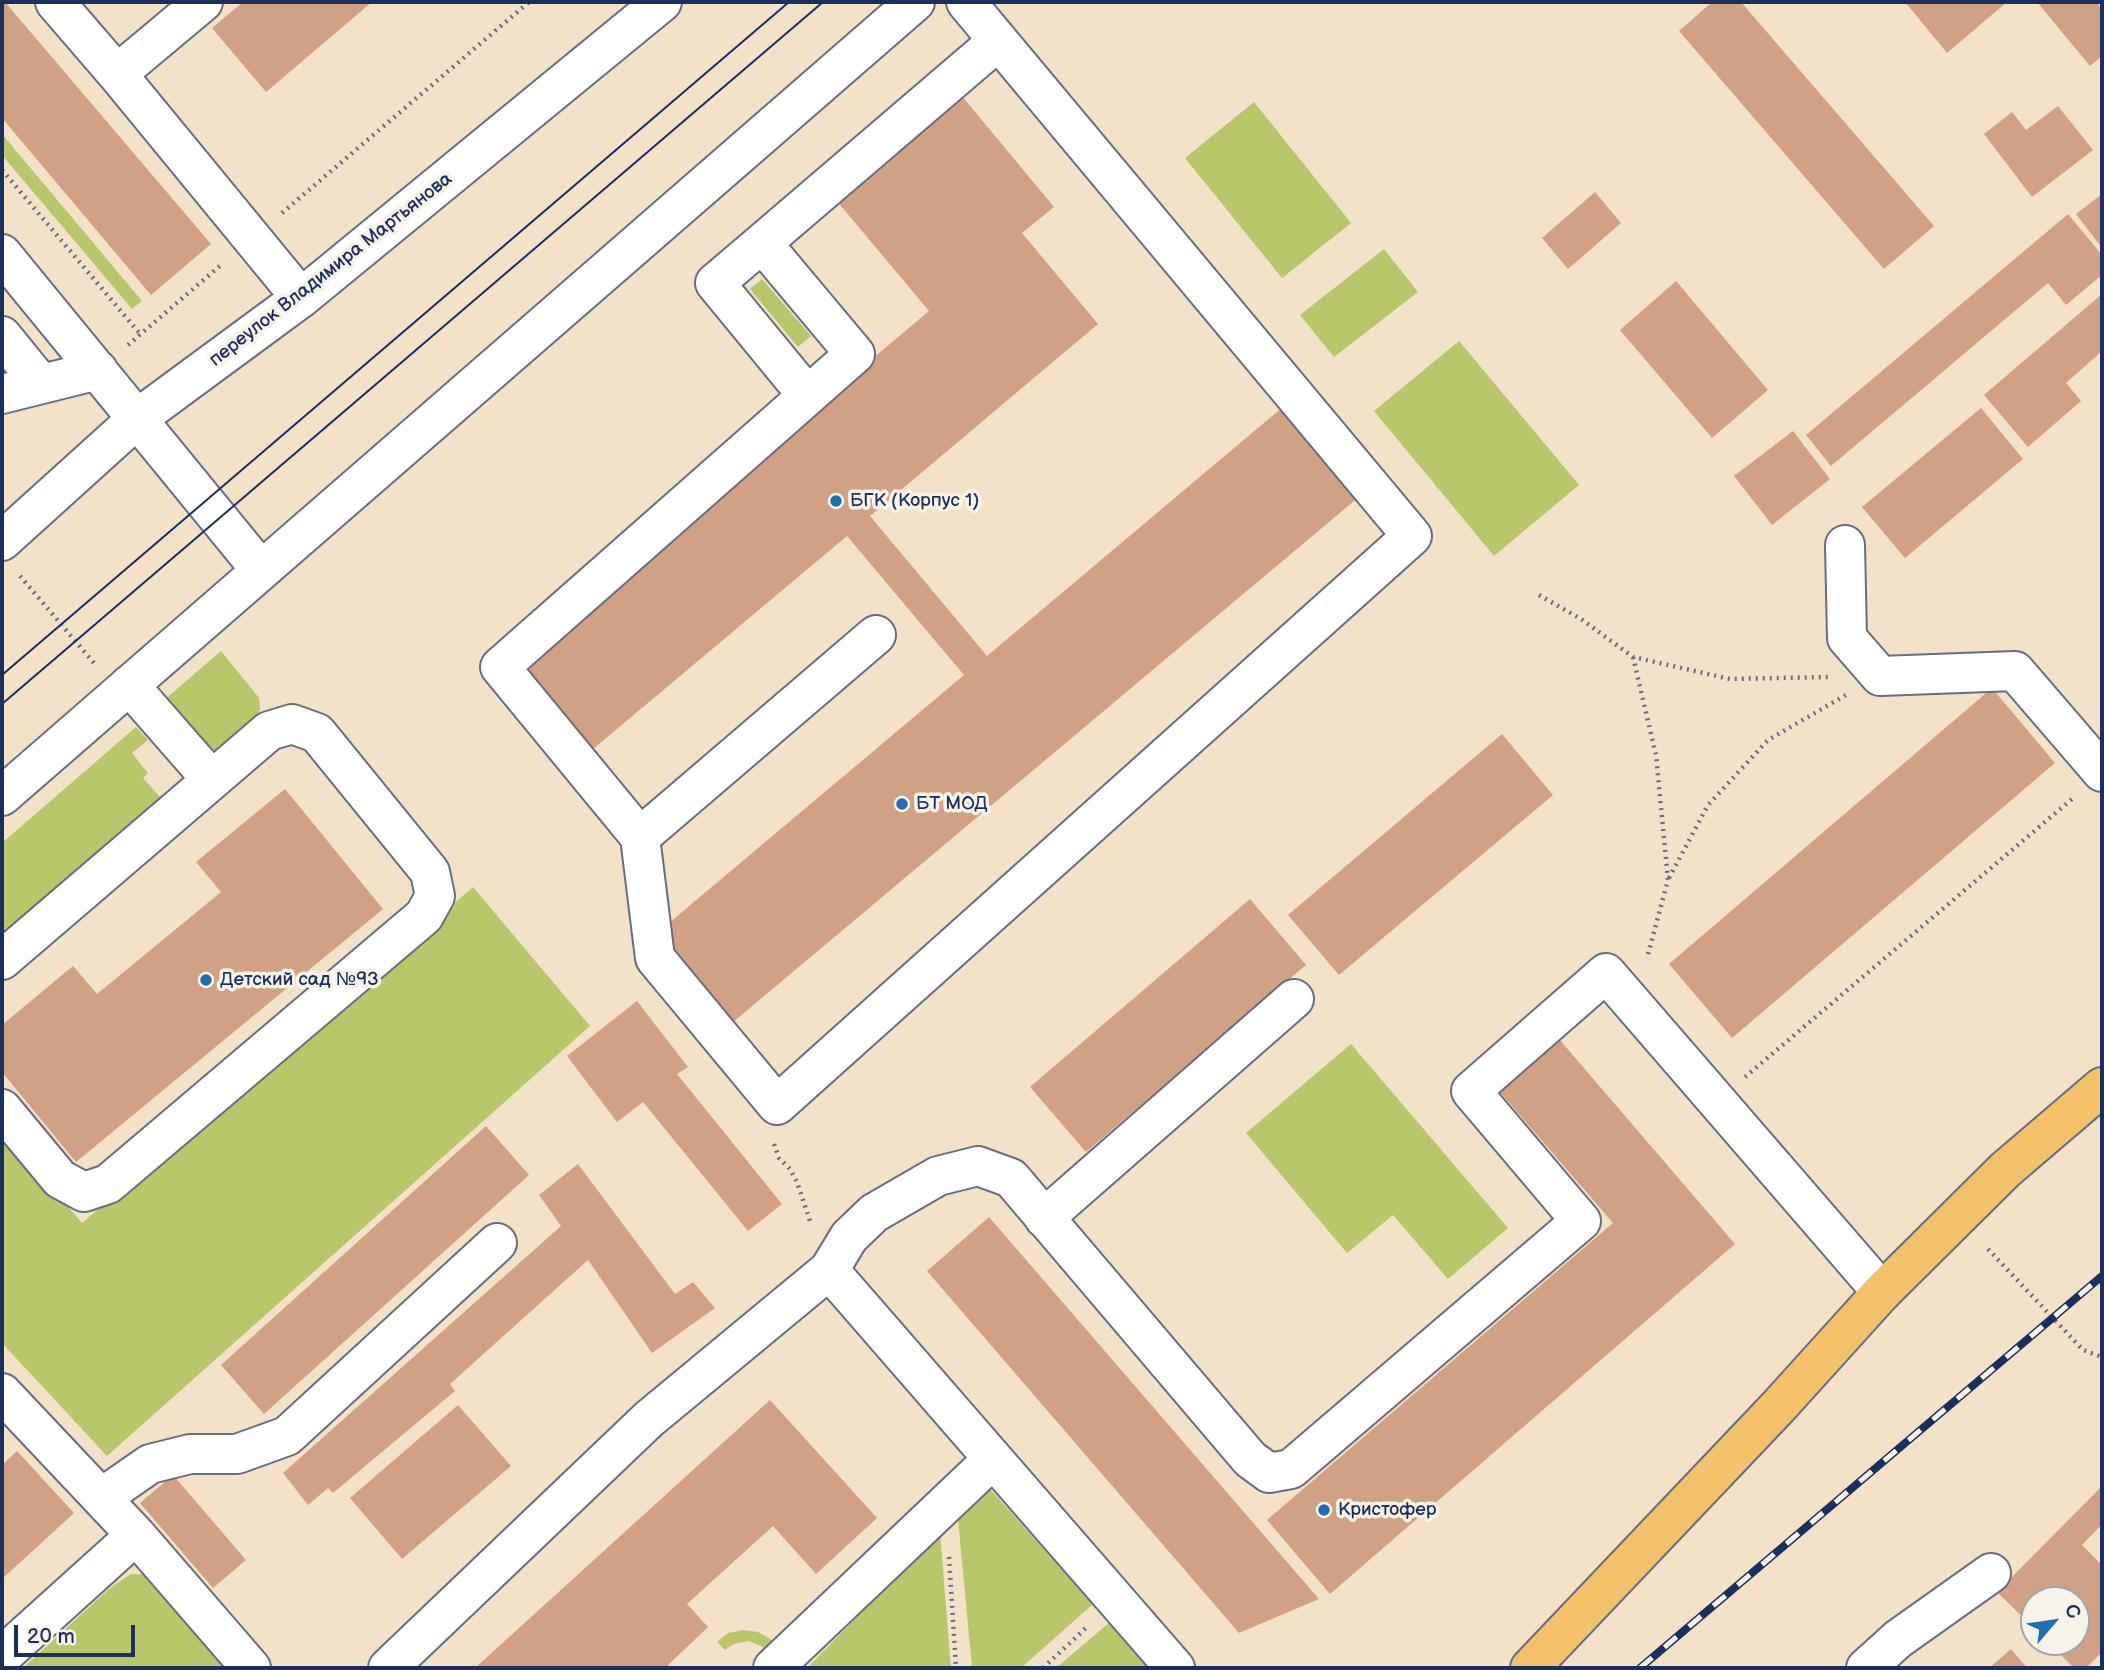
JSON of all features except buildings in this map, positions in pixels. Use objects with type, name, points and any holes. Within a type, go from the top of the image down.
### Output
[{"type":"main road","points":[[1530,1668],[1768,1417],[1882,1292],[2005,1170],[2102,1087]]},
{"type":"street","points":[[55,2],[301,298]]},
{"type":"street","points":[[117,74],[203,2]]},
{"type":"street","name":"переулок Владимира Мартьянова","points":[[2,541],[138,418],[301,298],[663,2]]},
{"type":"street","points":[[2,796],[915,2]]},
{"type":"street","points":[[762,243],[855,354],[499,667],[640,837],[655,958],[777,1105],[1412,536],[965,2]]},
{"type":"street","points":[[807,394],[715,283],[998,41]]},
{"type":"street","points":[[2,254],[260,569]]},
{"type":"street","points":[[2,336],[41,384]]},
{"type":"street","points":[[2,394],[98,370]]},
{"type":"street","points":[[1845,545],[1847,638],[1880,676],[2014,671],[2092,782]]},
{"type":"street","points":[[640,837],[876,635]]},
{"type":"street","points":[[129,685],[212,780]]},
{"type":"street","points":[[2,960],[269,731],[292,724],[317,733],[430,872],[435,896],[424,916],[108,1184],[84,1192],[60,1179],[2,1109]]},
{"type":"street","points":[[388,1668],[649,1419],[829,1269],[849,1237],[874,1213],[938,1176],[978,1166],[1011,1178],[1251,1459],[1269,1473],[1291,1469],[1581,1221],[1471,1091],[1606,973],[1882,1292]]},
{"type":"street","points":[[1044,1218],[1294,999]]},
{"type":"street","points":[[101,1498],[150,1464],[190,1454],[237,1454],[287,1436],[497,1243]]},
{"type":"street","points":[[829,1269],[1175,1668]]},
{"type":"street","points":[[2,1392],[136,1535],[251,1668]]},
{"type":"street","points":[[773,1668],[993,1459]]},
{"type":"street","points":[[2,1656],[136,1535]]},
{"type":"street","points":[[1866,1668],[1898,1639],[1991,1573]]},
{"type":"path","points":[[98,370],[529,2]]},
{"type":"path","points":[[2,170],[141,335]]},
{"type":"path","points":[[1539,595],[1581,619],[1633,657],[1730,680],[1880,676]]},
{"type":"path","points":[[1633,657],[1656,755],[1668,880]]},
{"type":"path","points":[[1634,1004],[1668,880],[1709,805],[1768,740],[1880,676]]},
{"type":"path","points":[[1717,1101],[2092,782]]},
{"type":"path","points":[[777,1105],[774,1145],[779,1158],[790,1169],[797,1182],[800,1197],[829,1269]]},
{"type":"path","points":[[1988,1249],[2083,1350],[2102,1357]]},
{"type":"path","points":[[946,1504],[956,1668]]},
{"type":"path","points":[[1043,1668],[1116,1601]]},
{"type":"green space","points":[[1254,102],[1351,223],[1282,278],[1185,158]]},
{"type":"green space","points":[[2,134],[142,301],[132,309],[2,155]]},
{"type":"green space","points":[[1384,249],[1418,292],[1334,357],[1300,315]]},
{"type":"green space","points":[[762,279],[811,336],[798,347],[750,289]]},
{"type":"green space","points":[[1459,341],[1579,485],[1494,556],[1374,411]]},
{"type":"green space","points":[[221,651],[259,698],[260,708],[258,720],[228,747],[214,750],[201,746],[163,701]]},
{"type":"green space","points":[[136,727],[148,740],[132,753],[148,773],[143,778],[166,804],[2,944],[2,843]]},
{"type":"green space","points":[[473,887],[590,1026],[107,1456],[2,1343],[2,1131],[82,1223]]},
{"type":"green space","points":[[1351,1044],[1508,1228],[1448,1279],[1393,1215],[1347,1253],[1246,1133]]},
{"type":"green space","points":[[990,1489],[1093,1604],[1021,1668],[972,1668],[958,1519]]},
{"type":"green space","points":[[940,1533],[951,1668],[807,1668]]},
{"type":"green space","points":[[131,1574],[154,1575],[232,1668],[23,1668],[110,1588]]},
{"type":"green space","points":[[1110,1622],[1151,1668],[1056,1668]]},
{"type":"green space","points":[[743,1630],[758,1632],[781,1649],[774,1656],[749,1641],[734,1644],[725,1650],[717,1642],[728,1633]]},
{"type":"tram line","points":[[2,675],[789,2]]},
{"type":"tram line","points":[[2,704],[823,2]]},
{"type":"railway","points":[[1640,1668],[2102,1276]]},
{"type":"place","name":"БГК (Корпус 1)","points":[[836,501]]},
{"type":"place","name":"БТ МОД","points":[[902,804]]},
{"type":"place","name":"Детский сад №93","points":[[206,980]]},
{"type":"place","name":"Кристофер","points":[[1324,1510]]}]
